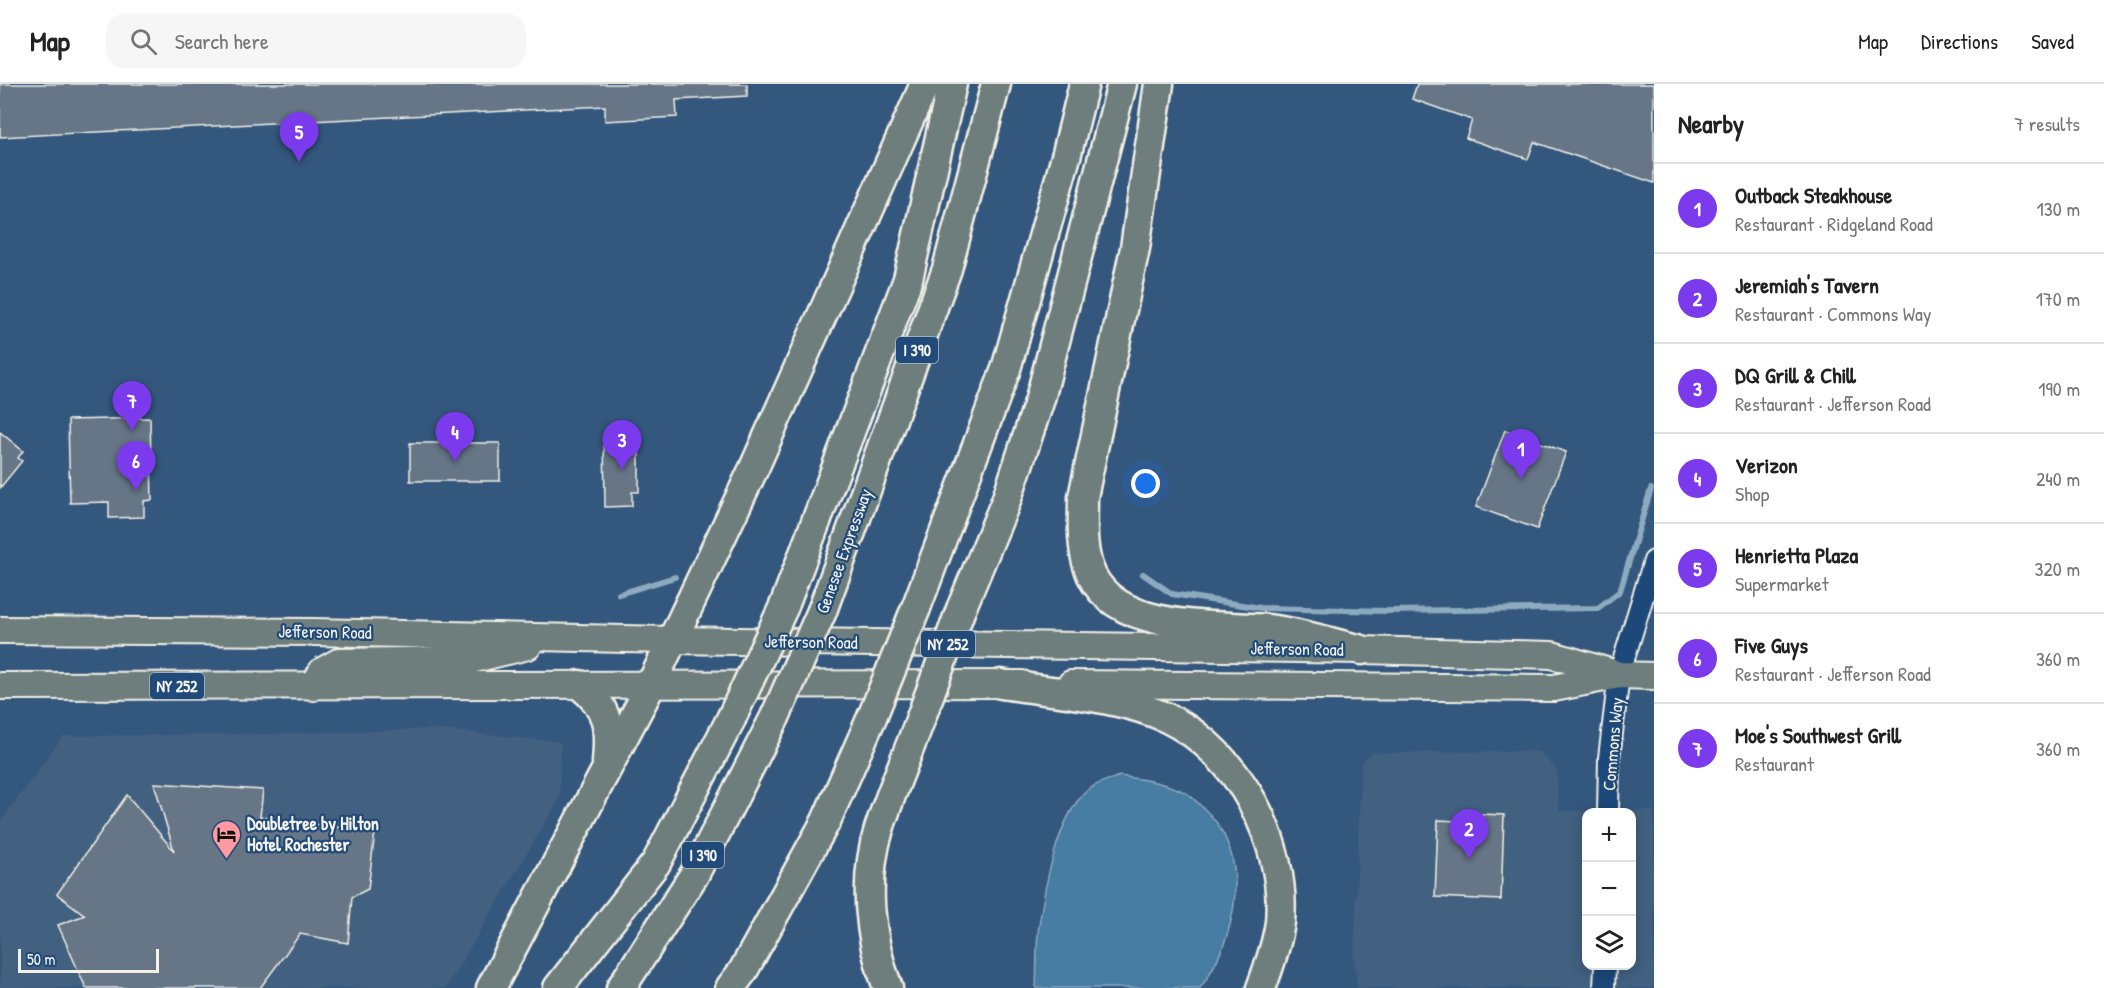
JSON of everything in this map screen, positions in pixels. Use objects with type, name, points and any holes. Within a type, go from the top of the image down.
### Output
[{"type":"highway","points":[[490,988],[651,684],[759,457],[925,84]]},
{"type":"highway","points":[[558,988],[656,863],[731,719],[784,606],[908,279],[952,84]]},
{"type":"highway","name":"Genesee Expressway","points":[[621,988],[694,875],[775,717],[822,611],[947,269],[996,84]]},
{"type":"highway","points":[[735,982],[826,821],[872,717],[916,608],[1006,369],[1067,153],[1084,84]]},
{"type":"highway","points":[[888,988],[872,934],[872,868],[879,831],[961,609],[1006,501],[1040,399],[1122,84]]},
{"type":"highway","points":[[1159,84],[1135,248],[1083,497],[1083,536],[1088,566],[1095,581],[1108,595],[1131,612],[1153,620],[1270,630],[1362,650]]},
{"type":"highway","points":[[1001,684],[1132,706],[1167,718],[1188,731],[1218,756],[1240,781],[1258,809],[1268,836],[1277,865],[1280,891],[1280,922],[1274,950],[1261,988]]},
{"type":"highway","points":[[580,685],[600,705],[608,722],[607,767]]},
{"type":"main road","name":"Jefferson Road","points":[[0,630],[314,632],[1552,655],[1619,675]]},
{"type":"main road","points":[[313,687],[322,671],[338,662],[470,660],[566,638]]},
{"type":"main road","name":"Jefferson Road","points":[[0,686],[1001,684],[1554,688],[1619,675],[1654,676]]},
{"type":"street","name":"Commons Way","points":[[1608,808],[1609,758],[1619,675],[1654,561]]},
{"type":"street","points":[[1604,988],[1605,970]]},
{"type":"shaded area","points":[[435,729],[561,742],[559,800],[446,988],[0,988],[0,822],[63,736],[266,734]]},
{"type":"shaded area","points":[[1539,751],[1557,770],[1559,811],[1582,811],[1582,970],[1636,970],[1636,810],[1654,810],[1654,988],[1357,988],[1354,956],[1361,763],[1372,753]]},
{"type":"shaded area","points":[[1120,776],[1160,783],[1185,792],[1217,824],[1229,846],[1234,869],[1235,895],[1224,945],[1200,988],[1036,988],[1040,917],[1048,875],[1062,831],[1081,796],[1097,784]]},
{"type":"building","points":[[0,84],[747,84],[747,96],[676,100],[677,117],[605,121],[605,106],[0,137]]},
{"type":"building","points":[[1417,84],[1654,84],[1654,183],[1534,142],[1528,159],[1466,138],[1472,120],[1412,99]]},
{"type":"building","points":[[150,418],[152,500],[144,501],[144,517],[109,518],[109,502],[70,503],[68,420]]},
{"type":"building","points":[[1505,430],[1566,452],[1537,529],[1476,507]]},
{"type":"building","points":[[0,432],[23,451],[18,458],[22,461],[0,488]]},
{"type":"building","points":[[604,435],[628,435],[628,448],[639,448],[639,492],[632,492],[632,506],[605,507]]},
{"type":"building","points":[[410,443],[500,443],[500,481],[410,481]]},
{"type":"building","name":"Doubletree by Hilton Hotel Rochester","points":[[154,783],[263,790],[260,817],[375,832],[368,889],[352,897],[348,943],[300,934],[260,988],[86,988],[58,925],[85,915],[57,894],[127,795],[174,851]]},
{"type":"building","points":[[1480,814],[1504,815],[1501,900],[1435,897],[1438,820],[1480,822]]},
{"type":"waterway","points":[[1143,574],[1172,594],[1261,608],[1387,611],[1598,608],[1620,591],[1651,489]]},
{"type":"waterway","points":[[619,594],[675,577]]},
{"type":"place","name":"Henrietta Plaza","points":[[299,162]]},
{"type":"place","name":"Moe's Southwest Grill","points":[[132,431]]},
{"type":"place","name":"Verizon","points":[[455,462]]},
{"type":"place","name":"DQ Grill & Chill","points":[[622,470]]},
{"type":"place","name":"Outback Steakhouse","points":[[1521,479]]},
{"type":"place","name":"Five Guys","points":[[136,491]]},
{"type":"place","name":"Jeremiah's Tavern","points":[[1469,859]]},
{"type":"place","name":"Doubletree by Hilton Hotel Rochester","points":[[226,860]]}]
